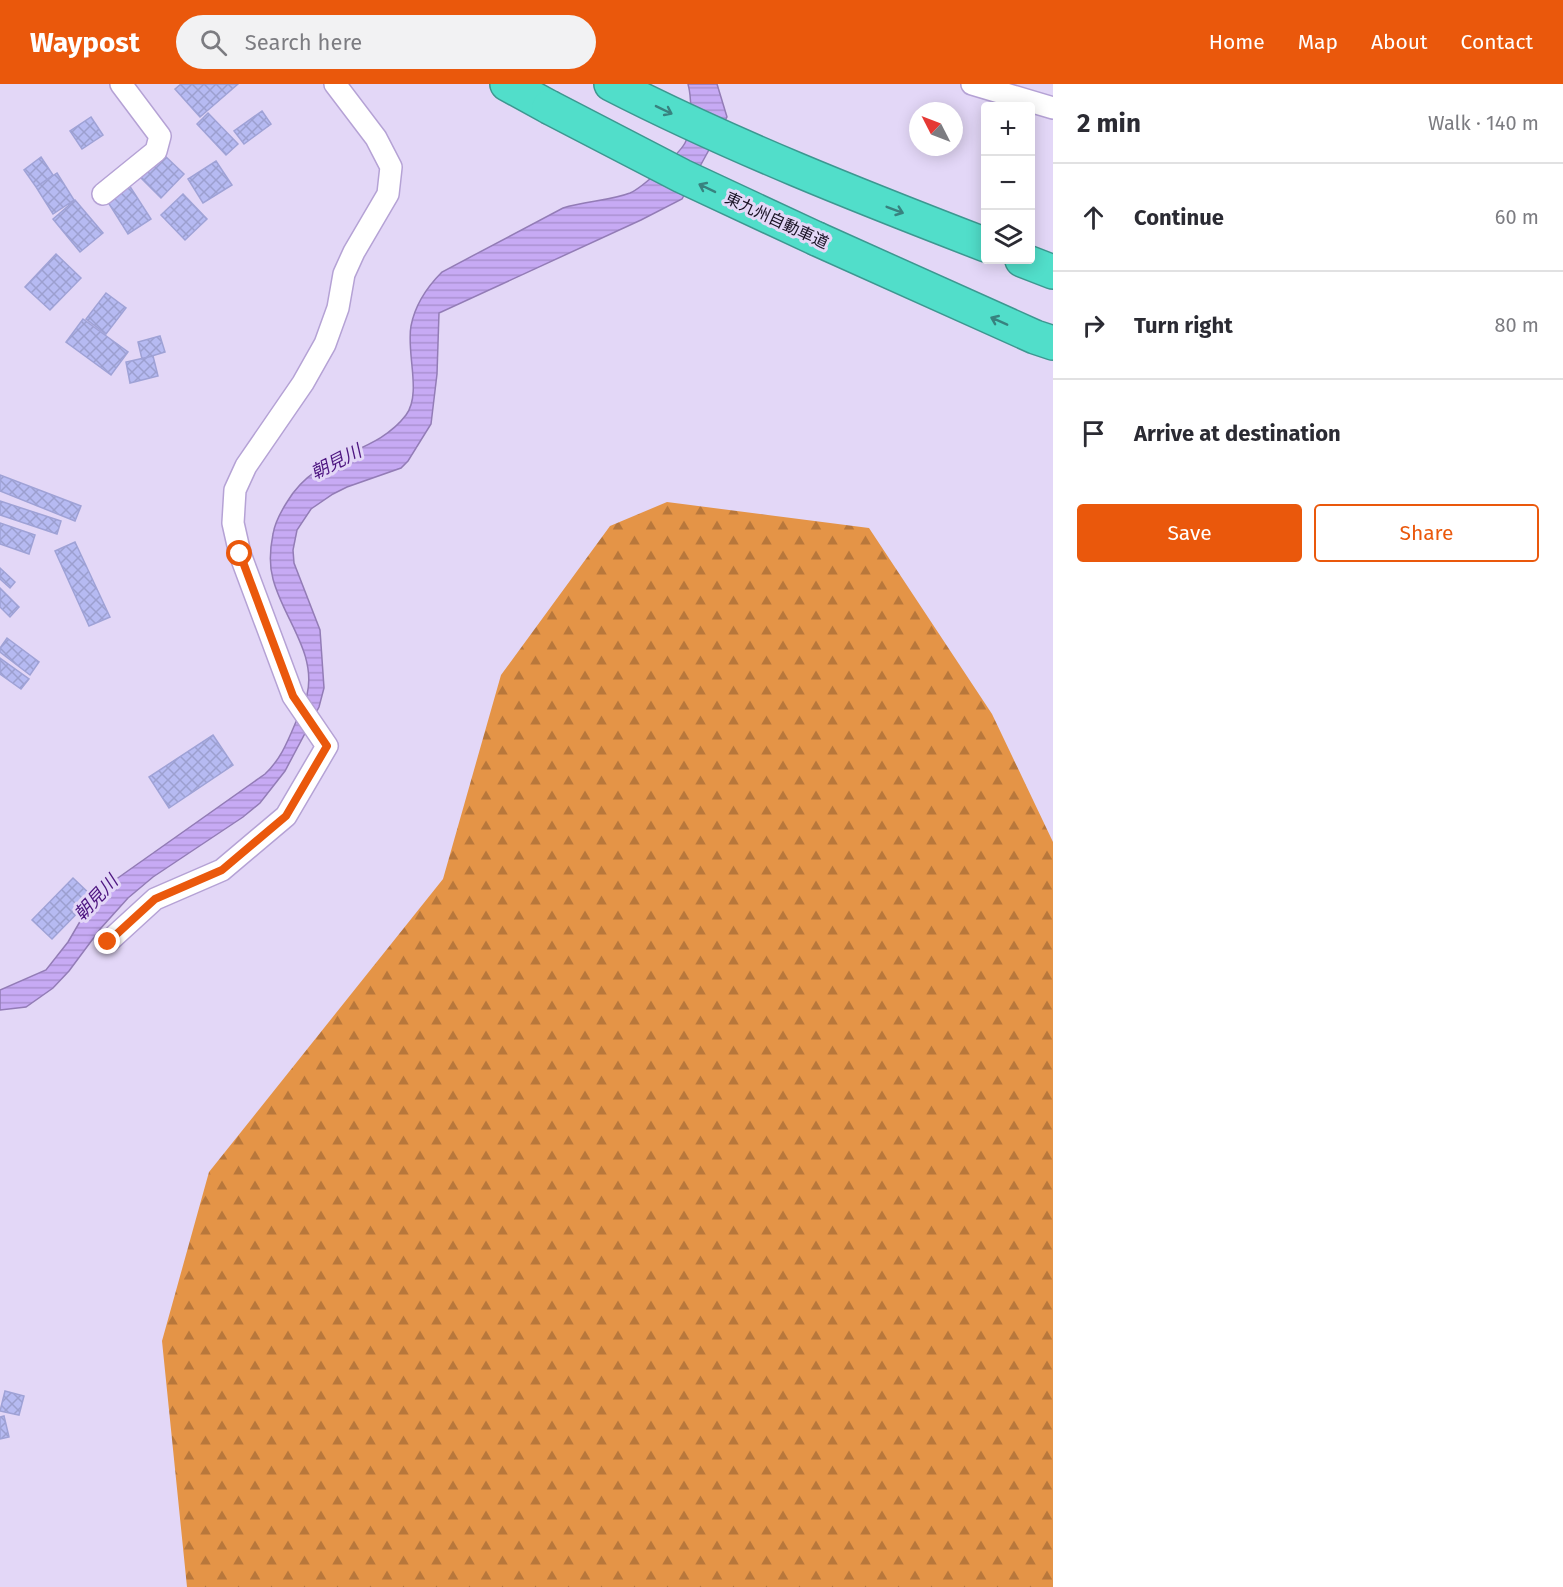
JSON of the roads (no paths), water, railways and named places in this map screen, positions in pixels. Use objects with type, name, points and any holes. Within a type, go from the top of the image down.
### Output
[{"type":"highway","name":"東九州自動車道","points":[[507,84],[682,176],[817,239],[1053,343]]},
{"type":"highway","points":[[611,84],[705,130],[841,189],[981,243]]},
{"type":"highway","points":[[1032,264],[1053,272]]},
{"type":"street","points":[[103,194],[156,151],[160,136],[121,84]]},
{"type":"street","points":[[108,942],[155,899],[222,870],[286,816],[327,746],[293,696],[240,554],[233,523],[235,490],[246,466],[303,383],[325,344],[338,308],[344,274],[354,252],[388,194],[391,167],[376,138],[335,84]]},
{"type":"street","points":[[972,84],[1053,108]]},
{"type":"water","name":"朝見川","points":[[688,84],[717,84],[727,117],[682,199],[439,313],[437,374],[431,424],[408,461],[401,468],[333,494],[311,509],[297,530],[293,550],[294,563],[320,630],[324,688],[319,707],[285,771],[260,803],[243,817],[153,877],[128,898],[53,988],[26,1007],[0,1010],[0,990],[46,970],[68,942],[92,901],[115,880],[265,774],[279,757],[305,702],[309,680],[303,650],[272,574],[270,563],[275,525],[287,502],[314,472],[378,439],[393,429],[406,415],[413,396],[411,326],[415,311],[431,284],[442,272],[563,208],[622,196],[643,185],[685,143],[691,114]]}]
